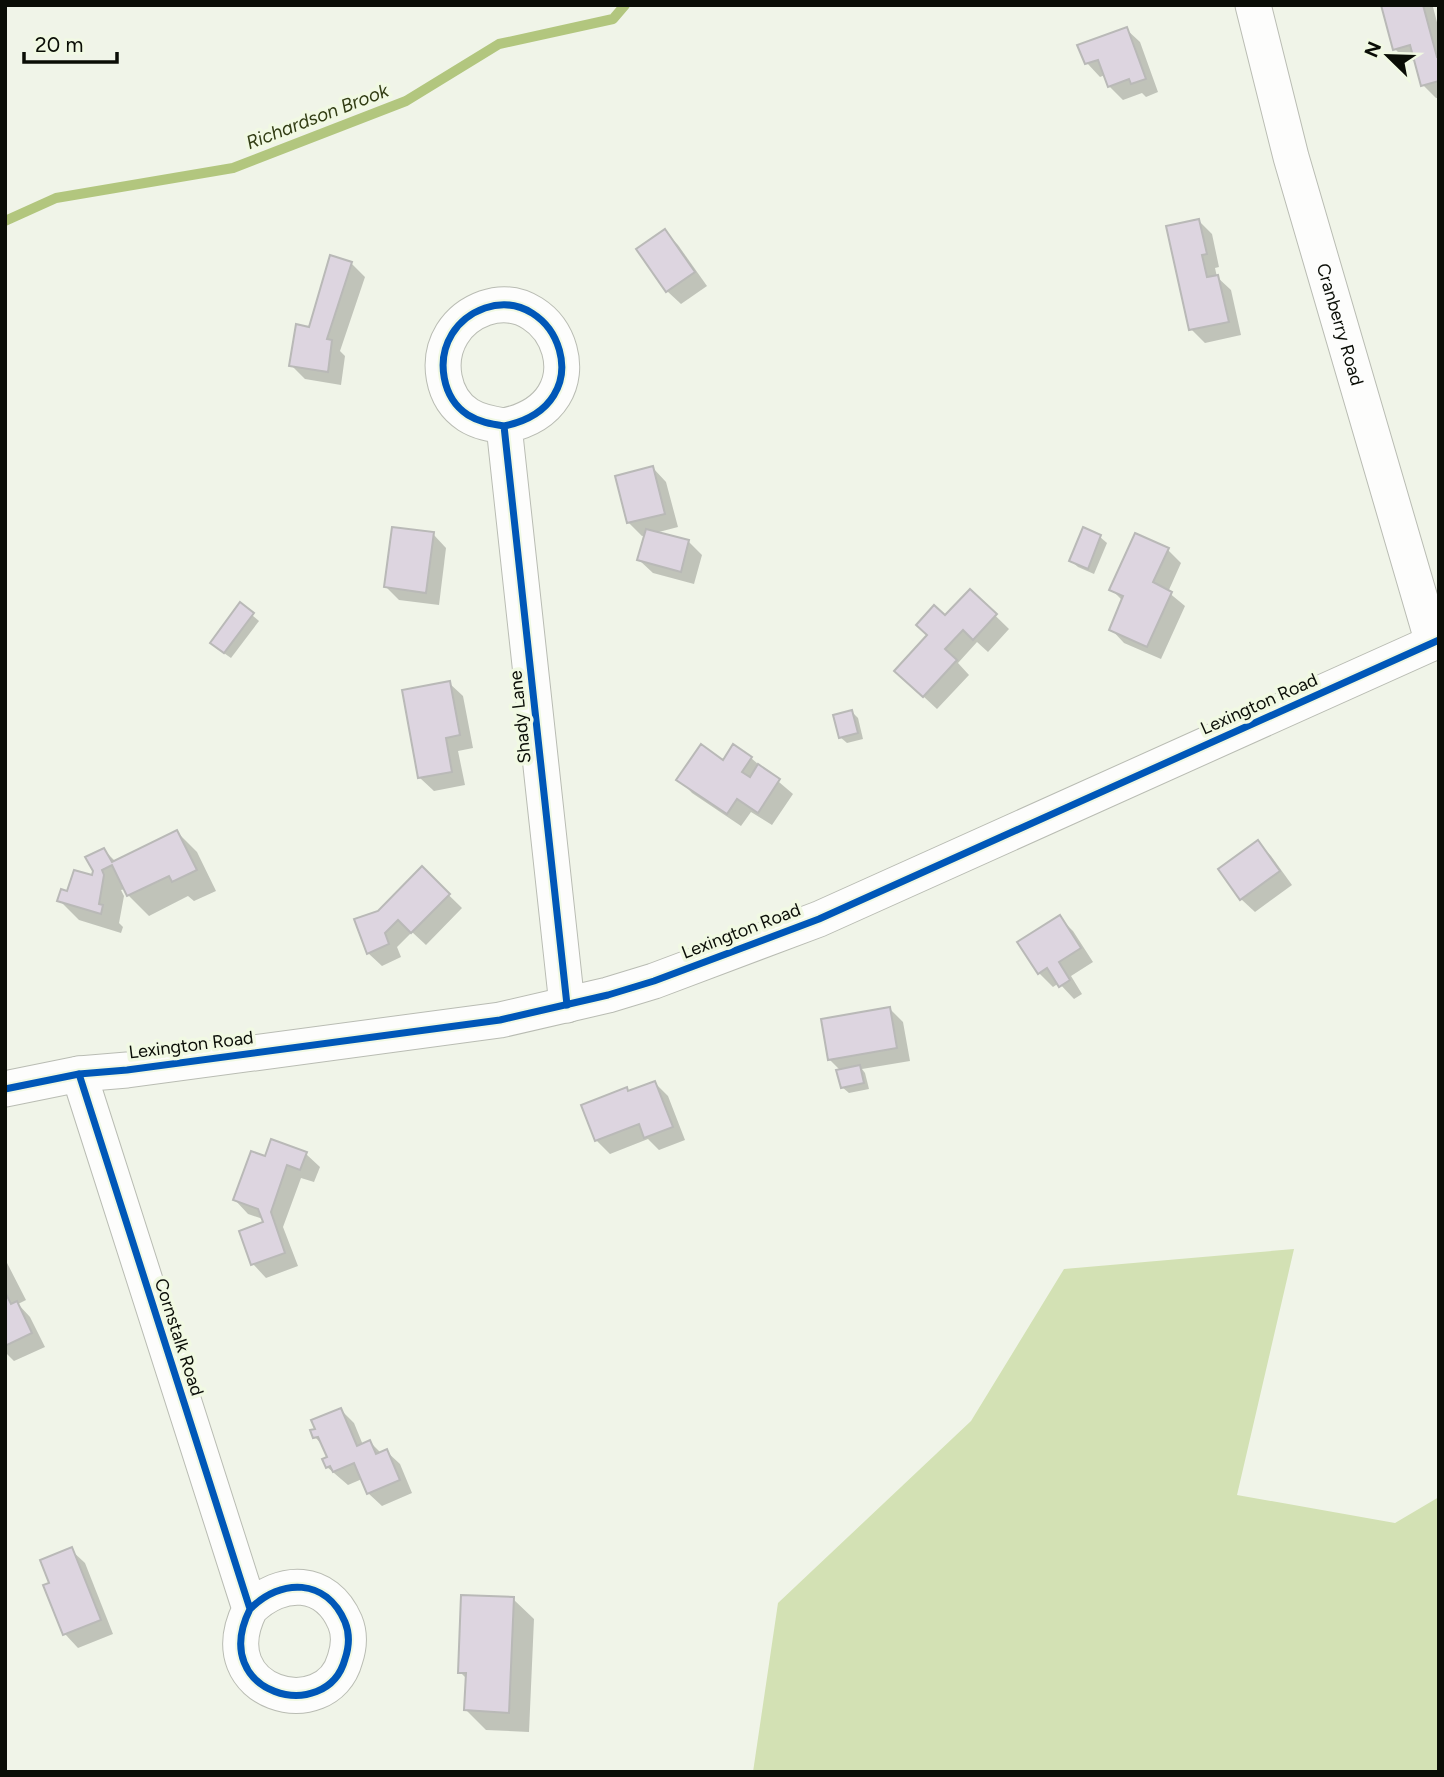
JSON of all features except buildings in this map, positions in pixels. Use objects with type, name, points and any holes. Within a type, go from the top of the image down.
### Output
[{"type":"street","name":"Cranberry Road","points":[[1254,5],[1291,157],[1436,642]]},
{"type":"street","name":"Shady Lane","points":[[504,426],[567,1005]]},
{"type":"street","name":"Lexington Road","points":[[5,1089],[79,1074],[500,1020],[654,981],[819,919],[1436,642]]},
{"type":"street","name":"Cornstalk Road","points":[[79,1074],[250,1609]]},
{"type":"green space","points":[[1294,1249],[1237,1495],[1395,1523],[1439,1497],[1439,1772],[753,1772],[778,1603],[971,1421],[1064,1269]]},
{"type":"waterway","name":"Richardson Brook","points":[[5,221],[56,198],[233,168],[406,101],[499,44],[613,19],[625,5]]},
{"type":"cycle path","points":[[504,426],[535,414],[554,395],[561,373],[559,350],[549,329],[533,313],[511,305],[485,308],[462,321],[447,344],[443,367],[447,389],[459,408],[476,419],[504,426],[567,1005]]},
{"type":"cycle path","points":[[5,1089],[79,1074],[127,1070],[500,1020],[608,995],[654,981],[819,919],[1439,640]]},
{"type":"cycle path","points":[[79,1074],[250,1609],[241,1639],[244,1663],[256,1680],[275,1691],[296,1695],[317,1692],[334,1680],[345,1659],[348,1636],[345,1622],[337,1608],[326,1597],[315,1590],[289,1588],[275,1592],[250,1609]]}]
